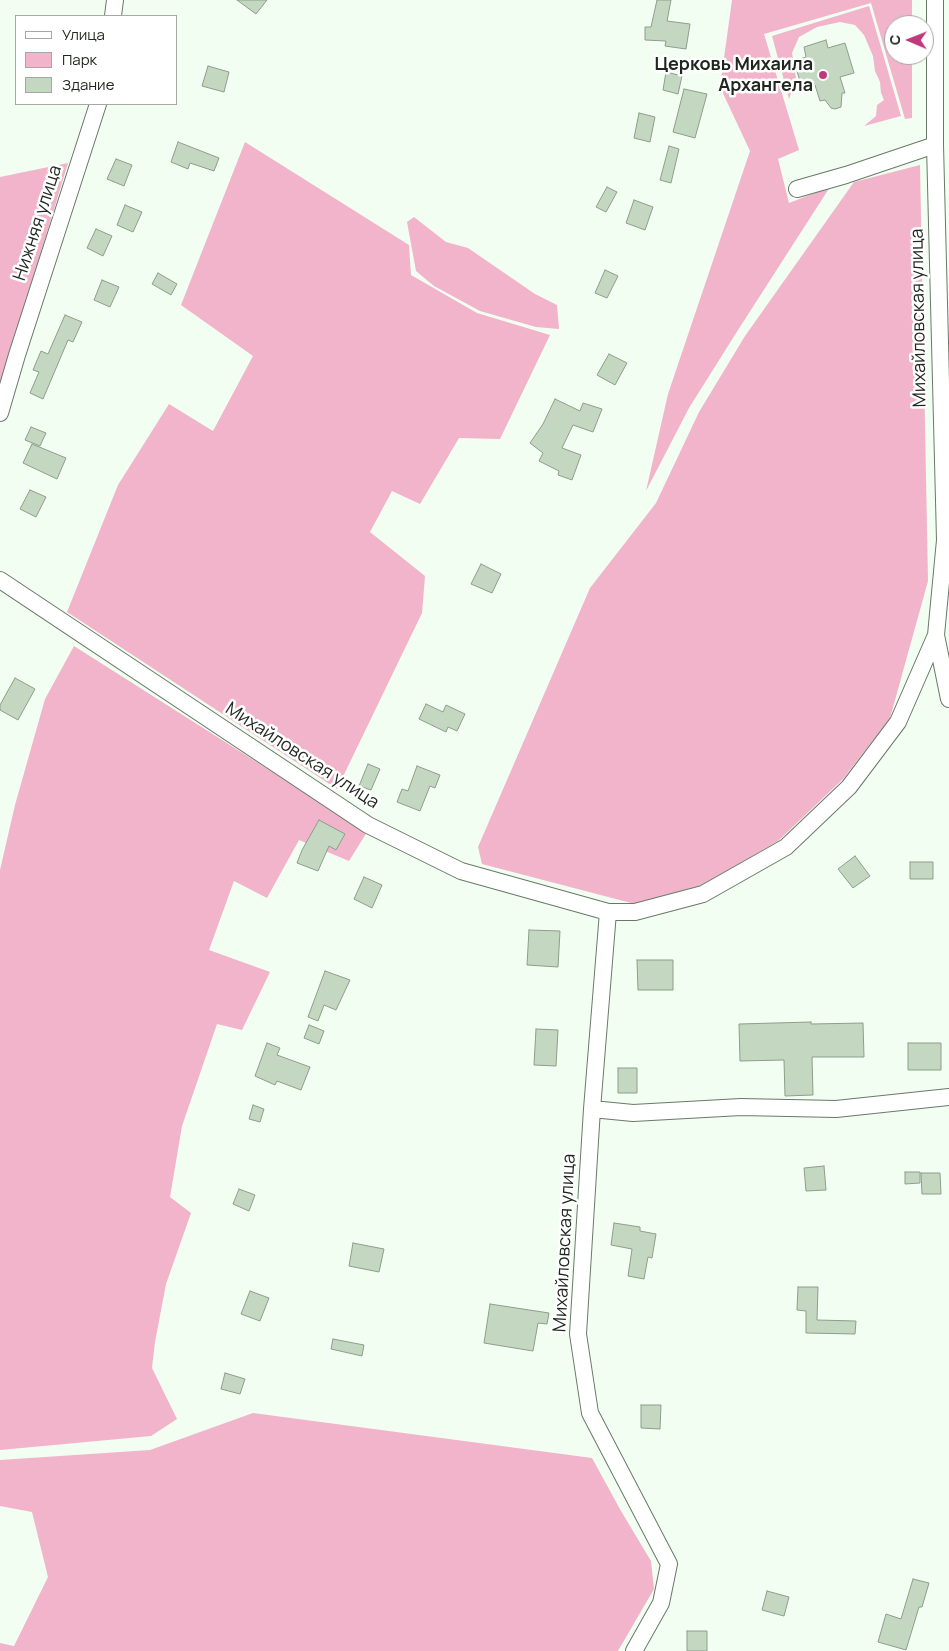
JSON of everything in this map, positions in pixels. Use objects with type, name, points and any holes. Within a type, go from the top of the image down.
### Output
[{"type":"street","points":[[113,15],[115,0]]},
{"type":"street","name":"Михайловская улица","points":[[936,0],[942,19],[935,145],[945,540],[936,635],[949,699]]},
{"type":"street","name":"Нижняя улица","points":[[0,413],[16,356],[98,105]]},
{"type":"street","points":[[797,189],[846,175],[935,145]]},
{"type":"street","name":"Михайловская улица","points":[[0,580],[368,825],[461,871],[608,912],[635,912],[703,894],[786,847],[848,787],[898,722],[936,635]]},
{"type":"street","name":"Михайловская улица","points":[[608,912],[592,1109],[578,1334],[590,1413],[669,1564],[661,1603],[634,1651]]},
{"type":"street","points":[[592,1109],[633,1113],[741,1107],[836,1109],[949,1097]]},
{"type":"green space","points":[[732,0],[912,0],[912,15],[884,15],[884,47],[871,3],[764,34],[799,150],[778,159],[789,203],[830,187],[689,408],[646,491],[668,394],[750,151],[720,87]]},
{"type":"green space","points":[[869,6],[884,58],[884,65],[886,65],[901,116],[864,126],[876,116],[877,105],[884,100],[880,82],[875,71],[873,56],[864,35],[855,25],[840,22],[817,27],[799,37],[792,53],[796,78],[789,99],[772,36]]},
{"type":"green space","points":[[889,65],[912,65],[912,118],[905,119]]},
{"type":"green space","points":[[245,142],[409,245],[411,275],[477,313],[550,335],[500,439],[459,438],[420,504],[392,491],[370,532],[425,576],[422,613],[337,789],[67,612],[118,485],[169,404],[213,431],[253,356],[181,305]]},
{"type":"green space","points":[[68,163],[10,355],[0,390],[0,177]]},
{"type":"green space","points":[[920,165],[928,581],[890,718],[843,779],[778,841],[702,885],[635,904],[482,864],[478,847],[590,588],[656,503],[699,412],[745,336],[854,182]]},
{"type":"green space","points":[[414,217],[446,242],[468,248],[535,294],[557,305],[559,329],[536,327],[480,311],[434,286],[416,271],[407,222]]},
{"type":"green space","points":[[74,646],[367,832],[349,861],[299,840],[267,898],[234,881],[209,950],[270,972],[242,1030],[217,1024],[182,1126],[170,1197],[191,1213],[166,1284],[152,1368],[177,1419],[151,1436],[0,1450],[0,870],[15,805],[45,699]]},
{"type":"green space","points":[[253,1413],[592,1458],[651,1561],[654,1589],[618,1651],[0,1651],[0,1643],[14,1646],[48,1577],[32,1512],[0,1506],[0,1460],[150,1450]]},
{"type":"building","points":[[237,0],[267,0],[256,14]]},
{"type":"building","points":[[657,0],[671,0],[667,21],[690,24],[686,49],[665,46],[666,41],[645,40],[645,27],[651,27]]},
{"type":"building","name":"Церковь Михаила Архангела","points":[[826,40],[828,48],[845,43],[854,73],[840,77],[845,93],[842,93],[841,107],[835,109],[831,108],[825,100],[820,101],[815,85],[802,88],[794,61],[806,57],[804,47]]},
{"type":"building","points":[[208,66],[229,72],[224,92],[202,86]]},
{"type":"building","points":[[666,72],[682,76],[678,94],[663,90]]},
{"type":"building","points":[[684,89],[707,94],[695,138],[673,132]]},
{"type":"building","points":[[639,113],[655,117],[650,142],[634,138]]},
{"type":"building","points":[[178,142],[219,158],[214,171],[190,163],[188,169],[171,162]]},
{"type":"building","points":[[669,146],[679,149],[671,183],[660,180]]},
{"type":"building","points":[[116,159],[132,165],[124,186],[107,179]]},
{"type":"building","points":[[607,187],[617,192],[606,212],[596,207]]},
{"type":"building","points":[[634,200],[653,207],[645,230],[626,223]]},
{"type":"building","points":[[125,205],[142,212],[133,232],[117,225]]},
{"type":"building","points":[[96,229],[112,236],[103,256],[87,248]]},
{"type":"building","points":[[605,270],[618,276],[607,298],[595,293]]},
{"type":"building","points":[[158,273],[177,284],[171,295],[152,284]]},
{"type":"building","points":[[102,280],[119,287],[110,307],[94,300]]},
{"type":"building","points":[[65,315],[82,322],[73,342],[68,340],[43,399],[30,393],[39,372],[33,370],[41,351],[48,354]]},
{"type":"building","points":[[609,354],[627,363],[615,385],[597,375]]},
{"type":"building","points":[[555,399],[580,411],[583,403],[602,409],[593,432],[573,425],[562,448],[581,455],[572,480],[558,475],[559,471],[539,461],[543,453],[530,443],[543,424]]},
{"type":"building","points":[[31,427],[46,433],[40,446],[25,440]]},
{"type":"building","points":[[32,444],[66,458],[57,479],[23,463]]},
{"type":"building","points":[[30,490],[46,497],[36,517],[20,509]]},
{"type":"building","points":[[481,564],[501,574],[492,593],[471,584]]},
{"type":"building","points":[[15,678],[35,689],[18,720],[0,710],[0,705]]},
{"type":"building","points":[[426,704],[443,712],[446,705],[465,714],[457,731],[448,727],[446,732],[419,719]]},
{"type":"building","points":[[368,764],[380,769],[371,790],[359,786]]},
{"type":"building","points":[[417,766],[440,775],[435,788],[430,786],[420,811],[397,802],[402,789],[408,791]]},
{"type":"building","points":[[319,820],[345,834],[336,850],[329,846],[318,871],[297,863]]},
{"type":"building","points":[[855,856],[870,876],[853,888],[838,869]]},
{"type":"building","points":[[910,862],[933,862],[933,879],[910,879]]},
{"type":"building","points":[[364,877],[382,885],[372,908],[354,899]]},
{"type":"building","points":[[529,930],[560,931],[558,967],[527,965]]},
{"type":"building","points":[[637,960],[673,960],[673,990],[638,990]]},
{"type":"building","points":[[325,971],[350,980],[336,1010],[324,1005],[318,1021],[308,1017]]},
{"type":"building","points":[[811,1022],[811,1024],[863,1023],[864,1057],[812,1057],[813,1095],[785,1096],[784,1060],[740,1061],[739,1024]]},
{"type":"building","points":[[309,1025],[324,1031],[319,1044],[304,1038]]},
{"type":"building","points":[[536,1029],[558,1030],[556,1066],[534,1065]]},
{"type":"building","points":[[267,1043],[280,1048],[277,1055],[310,1067],[301,1090],[277,1081],[275,1085],[255,1076]]},
{"type":"building","points":[[908,1043],[941,1043],[941,1070],[908,1070]]},
{"type":"building","points":[[618,1068],[637,1068],[637,1093],[618,1093]]},
{"type":"building","points":[[253,1105],[264,1109],[260,1122],[249,1119]]},
{"type":"building","points":[[824,1166],[826,1190],[806,1191],[804,1168]]},
{"type":"building","points":[[905,1172],[920,1172],[920,1183],[905,1184]]},
{"type":"building","points":[[921,1173],[940,1173],[941,1194],[922,1194]]},
{"type":"building","points":[[239,1189],[255,1195],[249,1211],[233,1204]]},
{"type":"building","points":[[614,1223],[640,1227],[640,1231],[656,1234],[652,1258],[648,1257],[644,1279],[628,1276],[632,1249],[611,1245]]},
{"type":"building","points":[[353,1243],[384,1249],[379,1272],[349,1266]]},
{"type":"building","points":[[798,1287],[818,1287],[817,1320],[856,1321],[855,1334],[806,1333],[806,1311],[797,1310]]},
{"type":"building","points":[[250,1291],[269,1298],[260,1321],[241,1314]]},
{"type":"building","points":[[490,1304],[549,1313],[547,1324],[538,1323],[533,1351],[484,1343]]},
{"type":"building","points":[[333,1339],[364,1345],[362,1356],[331,1349]]},
{"type":"building","points":[[225,1373],[245,1379],[240,1394],[221,1389]]},
{"type":"building","points":[[641,1405],[661,1405],[660,1429],[641,1428]]},
{"type":"building","points":[[913,1579],[929,1583],[922,1607],[919,1607],[906,1650],[878,1642],[886,1614],[901,1619]]},
{"type":"building","points":[[767,1591],[789,1597],[784,1616],[762,1610]]},
{"type":"building","points":[[687,1631],[707,1631],[707,1651],[687,1651]]},
{"type":"place","name":"Церковь Михаила Архангела","points":[[823,75]]}]
